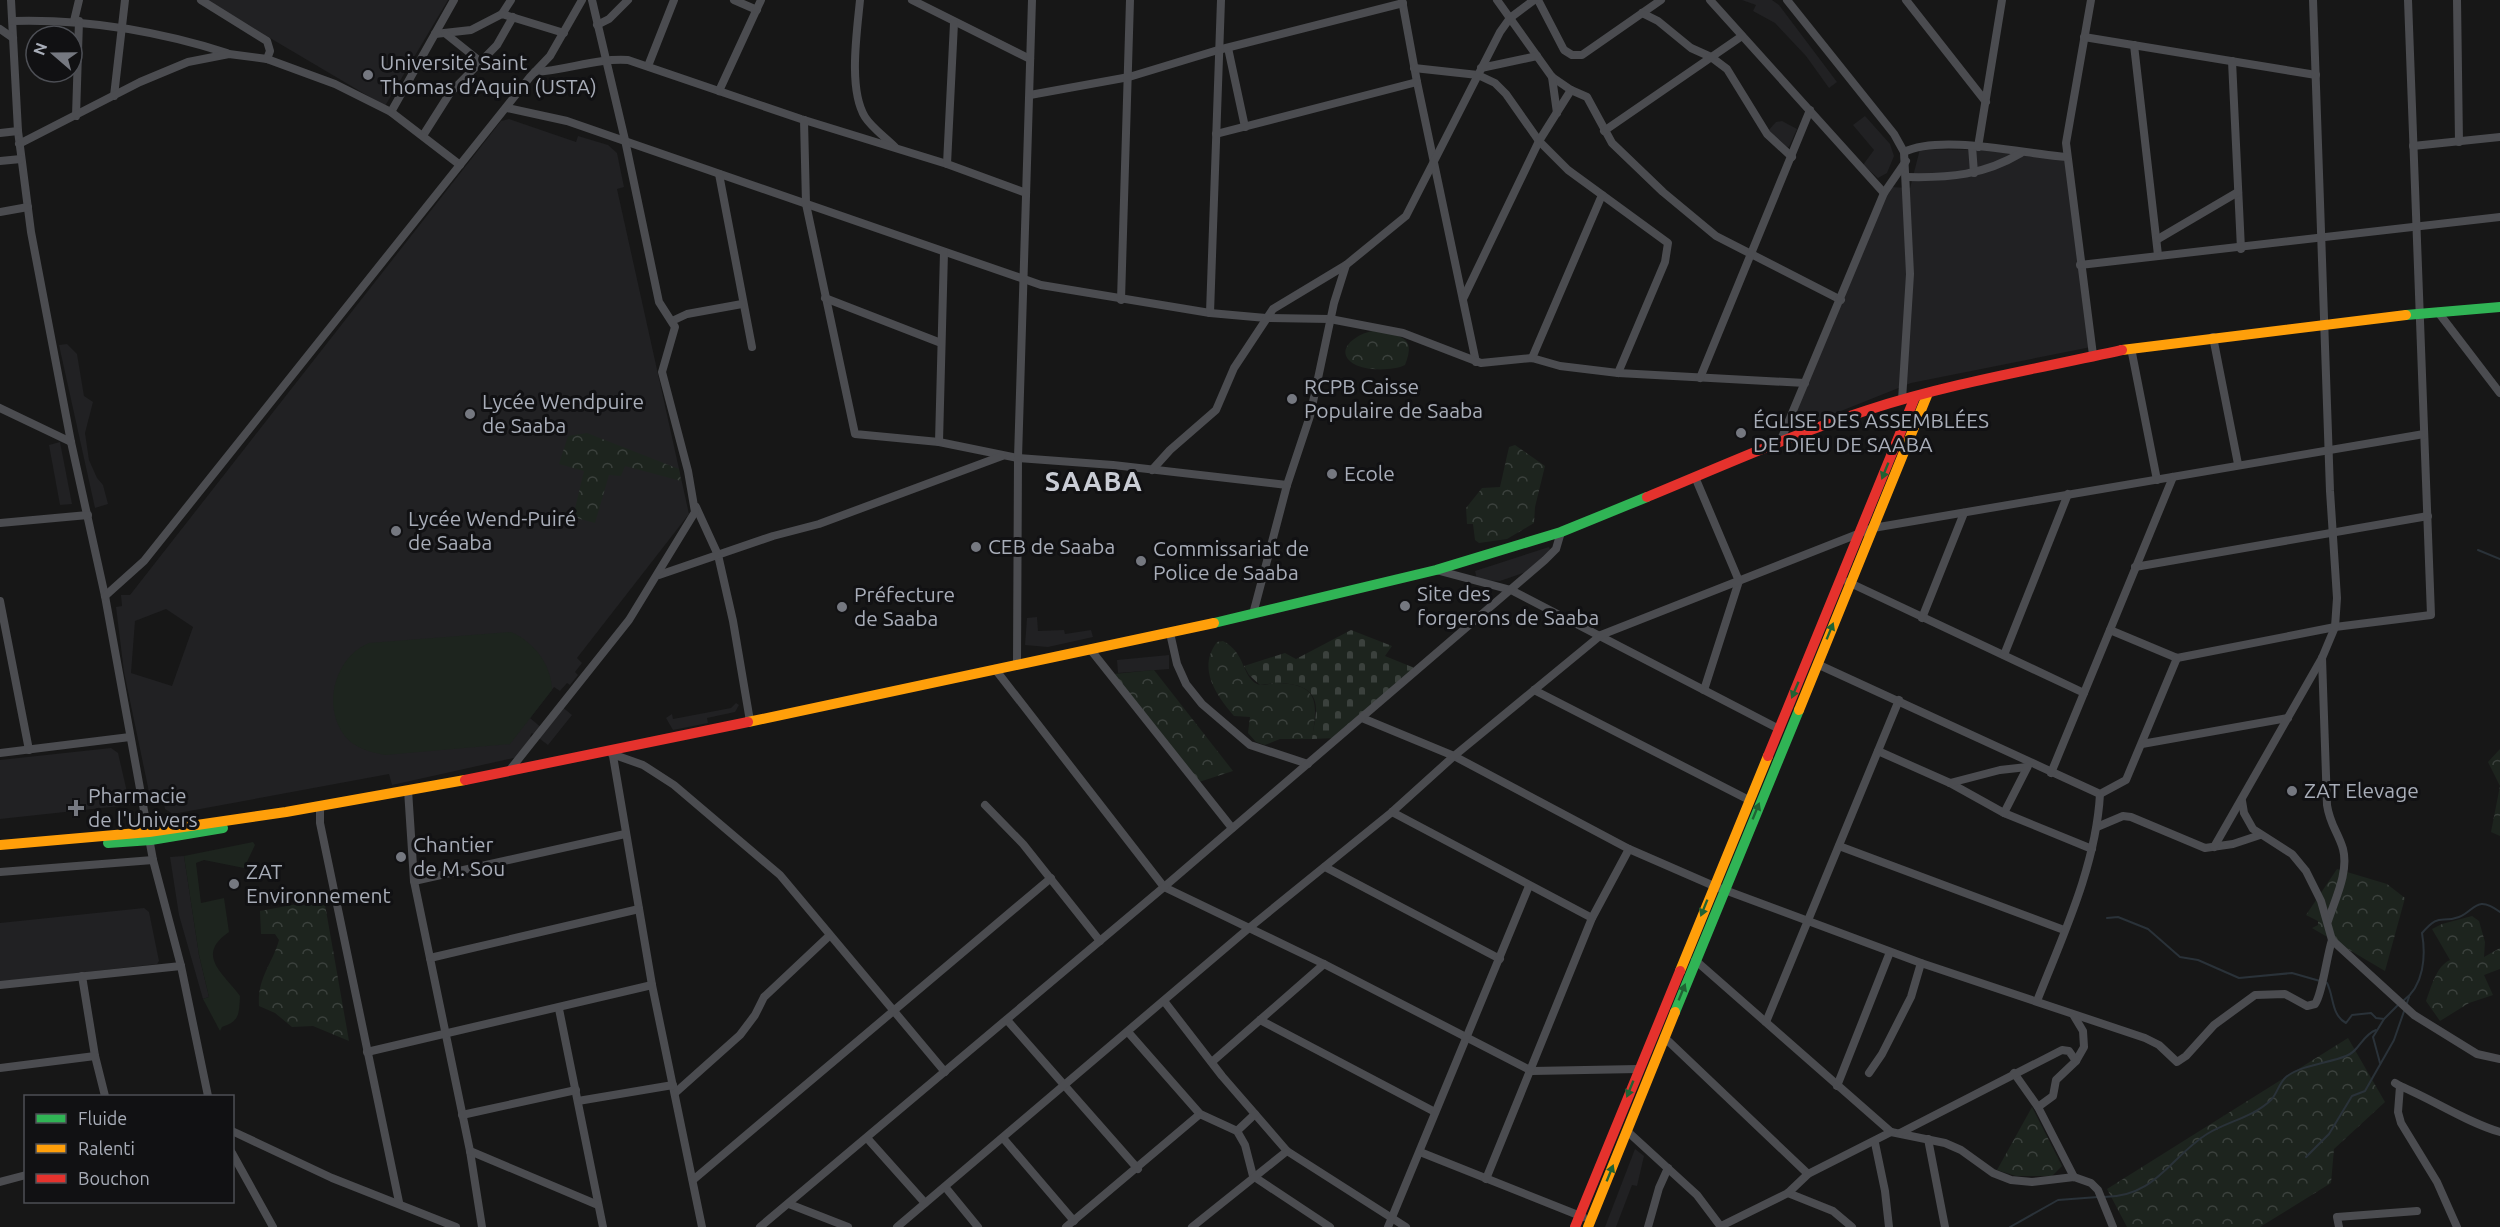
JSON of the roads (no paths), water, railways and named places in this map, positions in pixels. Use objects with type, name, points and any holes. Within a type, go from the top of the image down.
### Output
[{"type":"street","points":[[11,0],[19,144],[28,207],[71,442],[105,596],[153,860],[181,966],[208,1095]]},
{"type":"street","points":[[76,116],[79,0]]},
{"type":"street","points":[[114,96],[125,0]]},
{"type":"street","points":[[201,0],[267,41],[270,49],[267,59]]},
{"type":"street","points":[[391,111],[454,0]]},
{"type":"street","points":[[435,34],[476,28],[502,14],[511,0]]},
{"type":"street","points":[[105,596],[144,561],[460,165],[550,56],[582,0]]},
{"type":"street","points":[[592,0],[604,59],[625,140],[659,302],[675,327],[674,337],[665,357],[662,372],[694,503],[718,555],[733,621],[750,721]]},
{"type":"street","points":[[597,25],[609,19],[628,0]]},
{"type":"street","points":[[648,66],[674,0]]},
{"type":"street","points":[[734,0],[757,10]]},
{"type":"street","points":[[719,90],[761,0]]},
{"type":"street","points":[[861,0],[856,76],[859,101],[865,117],[899,150]]},
{"type":"street","points":[[912,0],[1030,59]]},
{"type":"street","points":[[1017,664],[1018,458],[1032,0]]},
{"type":"street","points":[[1121,300],[1130,0]]},
{"type":"street","points":[[1210,313],[1221,0]]},
{"type":"street","points":[[1497,0],[1552,77],[1590,100],[1612,143],[1663,192],[1716,236],[1841,300]]},
{"type":"street","points":[[1152,470],[1219,406],[1234,368],[1266,318],[1278,306],[1346,265],[1406,216],[1433,160],[1510,18],[1536,0],[1564,50],[1572,55],[1582,55],[1660,0]]},
{"type":"street","points":[[1710,0],[1884,193]]},
{"type":"street","points":[[1787,0],[1894,134],[1904,152],[1910,274],[1902,400]]},
{"type":"street","points":[[1906,0],[1986,102]]},
{"type":"street","points":[[1974,173],[1975,147],[1986,102],[2002,0]]},
{"type":"street","points":[[2091,0],[2066,143],[2093,355]]},
{"type":"street","points":[[2214,847],[2322,658],[2336,627],[2337,598],[2328,451],[2313,0]]},
{"type":"street","points":[[2110,630],[2177,658],[2336,627],[2432,615],[2408,0]]},
{"type":"street","points":[[2457,0],[2459,141]]},
{"type":"street","points":[[1030,95],[1129,77],[1218,50],[1403,2],[1414,68],[1476,362]]},
{"type":"street","points":[[1642,13],[1658,21],[1691,48],[1711,57],[1730,73],[1767,134],[1792,157]]},
{"type":"street","points":[[502,14],[564,33]]},
{"type":"street","points":[[424,134],[450,93],[497,45],[513,17]]},
{"type":"street","points":[[13,21],[77,21],[192,42],[229,54],[267,59],[336,84],[391,111],[424,134],[460,165]]},
{"type":"street","points":[[947,164],[954,23]]},
{"type":"street","points":[[0,29],[13,38]]},
{"type":"street","points":[[446,34],[481,62]]},
{"type":"street","points":[[1604,131],[1742,36]]},
{"type":"street","points":[[2084,37],[2316,75]]},
{"type":"street","points":[[2134,45],[2158,239],[2158,255]]},
{"type":"street","points":[[1228,48],[1245,127]]},
{"type":"street","points":[[19,144],[188,62],[229,54]]},
{"type":"street","points":[[1414,68],[1480,72],[1537,56]]},
{"type":"street","points":[[535,72],[604,59],[628,60],[804,120],[947,164],[1026,193]]},
{"type":"street","points":[[2232,62],[2241,249]]},
{"type":"street","points":[[1480,72],[1500,87],[1539,141],[1568,170],[1668,243],[1665,262],[1618,373]]},
{"type":"street","points":[[1552,77],[1557,112]]},
{"type":"street","points":[[1216,134],[1417,82]]},
{"type":"street","points":[[1463,299],[1539,141],[1571,90]]},
{"type":"street","points":[[507,108],[567,121],[625,140],[1041,285],[1210,313],[1266,318],[1330,319],[1403,333],[1476,362],[1532,358],[1560,366],[1618,373],[1805,383]]},
{"type":"street","points":[[1700,378],[1810,110]]},
{"type":"street","points":[[804,120],[806,204],[855,434],[939,442],[1018,458],[1287,485]]},
{"type":"street","points":[[0,133],[18,131]]},
{"type":"street","points":[[2413,146],[2500,137]]},
{"type":"street","points":[[1904,152],[1924,146],[1975,147],[2067,157]]},
{"type":"street","points":[[1907,177],[1947,178],[1974,173],[2000,165],[2021,153]]},
{"type":"street","points":[[0,161],[21,159]]},
{"type":"street","points":[[1780,442],[1884,193],[1906,160]]},
{"type":"street","points":[[719,174],[752,347]]},
{"type":"street","points":[[2158,239],[2238,192]]},
{"type":"street","points":[[1532,358],[1602,195]]},
{"type":"street","points":[[0,212],[28,207]]},
{"type":"street","points":[[2080,266],[2158,255],[2241,249],[2320,237],[2500,217]]},
{"type":"street","points":[[939,442],[944,252]]},
{"type":"street","points":[[1253,614],[1287,485],[1310,416],[1330,319],[1346,265]]},
{"type":"street","points":[[825,298],[941,343]]},
{"type":"street","points":[[672,321],[687,314],[742,304]]},
{"type":"street","points":[[0,845],[150,836],[509,772],[1170,633],[1436,570],[1561,532],[1780,442],[1928,393],[2131,348],[2420,313],[2500,307]]},
{"type":"street","points":[[2438,312],[2500,393]]},
{"type":"street","points":[[2213,337],[2238,464]]},
{"type":"street","points":[[2131,348],[2157,480]]},
{"type":"street","points":[[1420,1152],[1579,1216],[1589,1224],[1695,960],[1749,800],[1846,581],[1873,528],[1928,393]]},
{"type":"street","points":[[1575,1227],[1638,1069],[1817,664],[1861,532],[1915,397]]},
{"type":"street","points":[[0,408],[71,442]]},
{"type":"street","points":[[897,1227],[946,1188],[1249,928],[1392,812],[1454,756],[1601,635],[1873,528],[2424,434]]},
{"type":"street","points":[[658,575],[819,524],[1003,456]]},
{"type":"street","points":[[1695,477],[1740,581],[1704,690]]},
{"type":"street","points":[[2051,773],[2173,477]]},
{"type":"street","points":[[2004,655],[2068,495]]},
{"type":"street","points":[[509,772],[629,620],[692,519],[694,503]]},
{"type":"street","points":[[1922,618],[1964,513]]},
{"type":"street","points":[[0,523],[88,515]]},
{"type":"street","points":[[2135,567],[2428,516]]},
{"type":"street","points":[[761,1227],[1511,590],[1551,554],[1561,532]]},
{"type":"street","points":[[1436,570],[1511,590],[1779,729]]},
{"type":"street","points":[[1846,581],[2084,693]]},
{"type":"street","points":[[0,602],[29,750]]},
{"type":"street","points":[[1170,633],[1177,663],[1186,684],[1202,704],[1250,745],[1308,764]]},
{"type":"street","points":[[1090,649],[1232,828]]},
{"type":"street","points":[[2100,794],[2126,780],[2177,658]]},
{"type":"street","points":[[2322,658],[2327,805],[2332,827],[2342,846],[2344,867],[2328,923]]},
{"type":"street","points":[[1817,664],[1899,700],[2029,764],[2100,794]]},
{"type":"street","points":[[995,669],[1164,887],[1324,964],[1532,1071],[1638,1069]]},
{"type":"street","points":[[1534,690],[1749,800]]},
{"type":"street","points":[[1766,1022],[1899,700]]},
{"type":"street","points":[[1362,718],[1454,756],[1629,849],[1719,887],[1890,952],[2037,1001],[2074,1016],[2145,1038],[2159,1045],[2174,1061],[2180,1061],[2214,1025],[2255,995],[2285,994],[2307,1006],[2315,1004],[2322,990],[2323,972],[2332,940],[2321,901],[2300,862],[2292,854],[2260,834],[2247,820],[2242,801]]},
{"type":"street","points":[[2142,744],[2288,718]]},
{"type":"street","points":[[0,753],[130,737]]},
{"type":"street","points":[[1878,751],[1950,783],[2004,813],[2092,849]]},
{"type":"street","points":[[612,752],[652,985],[702,1227]]},
{"type":"street","points":[[612,752],[643,765],[701,806],[780,875],[945,1072]]},
{"type":"street","points":[[1950,783],[2029,764]]},
{"type":"street","points":[[2004,813],[2029,764]]},
{"type":"street","points":[[0,850],[150,836],[320,811],[408,790]]},
{"type":"street","points":[[408,790],[414,881],[470,1151],[482,1227]]},
{"type":"street","points":[[2037,1001],[2092,849],[2100,794]]},
{"type":"street","points":[[985,805],[1051,878],[1100,941]]},
{"type":"street","points":[[320,811],[320,824],[399,1203]]},
{"type":"street","points":[[1392,812],[1592,918]]},
{"type":"street","points":[[2097,827],[2123,816],[2131,817],[2198,846],[2214,847],[2233,844],[2260,834]]},
{"type":"street","points":[[414,881],[626,834]]},
{"type":"street","points":[[1839,846],[2064,930]]},
{"type":"street","points":[[1486,1179],[1532,1071],[1592,918],[1629,849]]},
{"type":"street","points":[[0,872],[153,860]]},
{"type":"street","points":[[1325,867],[1500,959]]},
{"type":"street","points":[[693,1180],[1051,878]]},
{"type":"street","points":[[1388,1227],[1529,886]]},
{"type":"street","points":[[430,958],[639,909]]},
{"type":"street","points":[[578,1101],[674,1089],[740,1035],[755,1015],[764,997],[829,936]]},
{"type":"street","points":[[2332,940],[2414,1015],[2477,1054],[2500,1059]]},
{"type":"street","points":[[1837,1086],[1890,952]]},
{"type":"street","points":[[1695,960],[1891,1132],[1929,1139],[1961,1150],[1993,1173],[2011,1180],[2032,1182],[2074,1178],[2097,1188],[2114,1227]]},
{"type":"street","points":[[1869,1073],[1882,1054],[1911,997],[1921,963]]},
{"type":"street","points":[[1212,1061],[1324,964]]},
{"type":"street","points":[[0,985],[181,966]]},
{"type":"street","points":[[82,976],[95,1056],[105,1095]]},
{"type":"street","points":[[367,1052],[559,1009],[652,985]]},
{"type":"street","points":[[1164,1001],[1222,1076],[1287,1151],[1406,1227]]},
{"type":"street","points":[[559,1009],[603,1227]]},
{"type":"street","points":[[2038,1107],[2053,1096],[2056,1080],[2076,1061],[2084,1041],[2074,1016]]},
{"type":"street","points":[[1007,1020],[1138,1168]]},
{"type":"street","points":[[1260,1020],[1435,1112]]},
{"type":"street","points":[[1128,1032],[1200,1114],[1237,1131],[1245,1144],[1253,1176],[1330,1227]]},
{"type":"street","points":[[1664,1037],[1809,1174]]},
{"type":"street","points":[[1900,1133],[2065,1049],[2076,1061]]},
{"type":"street","points":[[0,1068],[95,1056]]},
{"type":"street","points":[[2014,1073],[2038,1107],[2074,1178]]},
{"type":"street","points":[[2457,1227],[2437,1182],[2401,1123],[2398,1112],[2398,1085],[2434,1100],[2470,1121],[2500,1131]]},
{"type":"street","points":[[462,1115],[576,1090]]},
{"type":"street","points":[[1066,1227],[1200,1114]]},
{"type":"street","points":[[1237,1131],[1255,1114]]},
{"type":"street","points":[[1627,1131],[1697,1195],[1721,1227],[1788,1193],[1809,1174],[1875,1143],[1891,1132]]},
{"type":"street","points":[[234,1132],[332,1178],[456,1227]]},
{"type":"street","points":[[867,1138],[925,1203]]},
{"type":"street","points":[[1003,1138],[1074,1221]]},
{"type":"street","points":[[1929,1139],[1945,1227]]},
{"type":"street","points":[[1875,1143],[1885,1191],[1888,1227]]},
{"type":"street","points":[[470,1151],[598,1205]]},
{"type":"street","points":[[1194,1227],[1253,1176],[1287,1151]]},
{"type":"street","points":[[234,1156],[273,1227]]},
{"type":"street","points":[[1648,1227],[1659,1188],[1668,1168]]},
{"type":"street","points":[[0,1182],[24,1176]]},
{"type":"street","points":[[946,1188],[978,1227]]},
{"type":"street","points":[[1788,1193],[1833,1211],[1852,1227]]},
{"type":"street","points":[[789,1204],[848,1227]]},
{"type":"street","points":[[2339,1227],[2337,1217],[2417,1211]]},
{"type":"waterway","points":[[2478,550],[2500,559]]},
{"type":"waterway","points":[[2403,1001],[2410,995],[2419,979],[2424,951],[2422,933],[2428,927],[2437,921],[2459,917],[2481,904],[2486,904],[2500,912]]},
{"type":"waterway","points":[[2107,918],[2118,917],[2148,929],[2180,957],[2198,960],[2239,978],[2292,973],[2327,983],[2335,1010],[2341,1020],[2346,1023],[2352,1015],[2371,1013],[2376,1018],[2384,1019]]},
{"type":"waterway","points":[[2306,1157],[2329,1134],[2352,1096],[2365,1091],[2394,1040],[2409,997]]},
{"type":"waterway","points":[[2380,1063],[2373,1037],[2384,1019],[2399,1004]]},
{"type":"waterway","points":[[2104,1197],[2122,1195],[2150,1183],[2207,1134],[2264,1106],[2273,1098],[2286,1077],[2299,1070],[2350,1054],[2371,1032],[2376,1030]]},
{"type":"waterway","points":[[2010,1227],[2058,1200],[2098,1197]]},
{"type":"place","name":"Université Saint Thomas d’Aquin (USTA)","points":[[368,75]]},
{"type":"place","name":"RCPB Caisse Populaire de Saaba","points":[[1292,399]]},
{"type":"place","name":"Lycée Wendpuire de Saaba","points":[[470,414]]},
{"type":"place","name":"ÉGLISE DES ASSEMBLÉES DE DIEU DE SAABA","points":[[1741,433]]},
{"type":"place","name":"Ecole","points":[[1332,474]]},
{"type":"place","name":"Lycée Wend-Puiré de Saaba","points":[[396,531]]},
{"type":"place","name":"CEB de Saaba","points":[[976,547]]},
{"type":"place","name":"Commissariat de Police de Saaba","points":[[1141,561]]},
{"type":"place","name":"Site des forgerons de Saaba","points":[[1405,606]]},
{"type":"place","name":"Préfecture de Saaba","points":[[842,607]]},
{"type":"place","name":"ZAT Elevage","points":[[2292,791]]},
{"type":"place","name":"Pharmacie de l'Univers","points":[[76,808]]},
{"type":"place","name":"Chantier de M. Sou","points":[[401,857]]},
{"type":"place","name":"ZAT Environnement","points":[[234,884]]},
{"type":"district","name":"SAABA","points":[[1094,482]]}]
